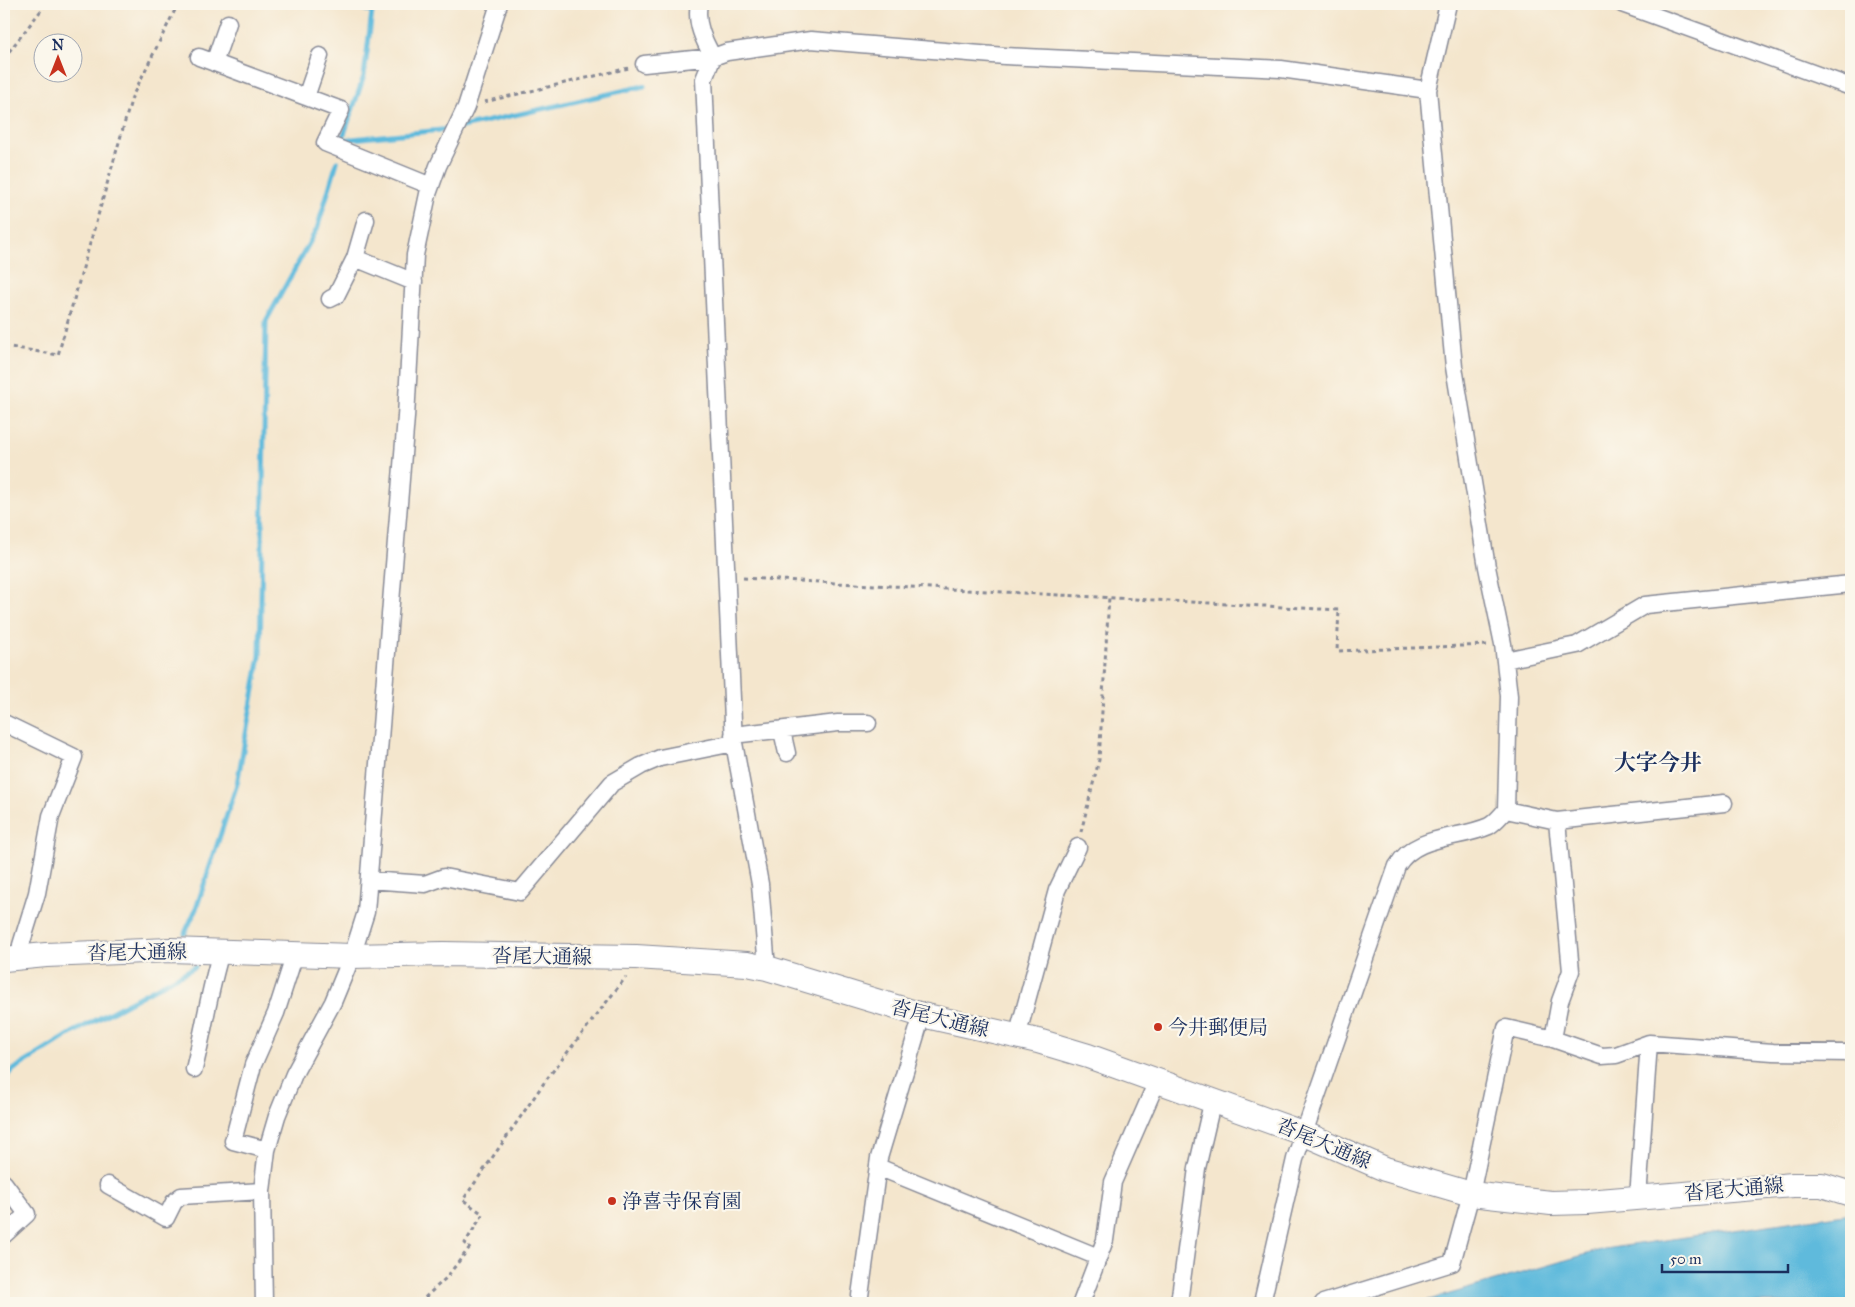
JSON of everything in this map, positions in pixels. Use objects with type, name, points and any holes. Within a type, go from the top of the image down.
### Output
[{"type":"main road","name":"沓尾大通線","points":[[12,958],[170,950],[352,956],[443,954],[636,957],[747,964],[767,968],[922,1015],[1088,1056],[1158,1079],[1305,1134],[1385,1169],[1471,1194],[1551,1203],[1638,1198],[1793,1184],[1822,1185],[1851,1192]]},
{"type":"street","points":[[264,1303],[262,1191],[266,1150],[294,1074],[333,1002],[352,956],[366,912],[406,408],[415,255],[422,217],[431,186],[466,107],[499,4]]},
{"type":"street","points":[[700,4],[697,13],[703,38],[713,57]]},
{"type":"street","points":[[1262,1303],[1295,1159],[1372,933],[1399,861],[1422,844],[1489,826],[1506,810],[1509,696],[1504,652],[1487,567],[1454,367],[1428,90],[1448,4]]},
{"type":"street","points":[[1622,4],[1851,87]]},
{"type":"street","points":[[228,23],[206,60],[341,110],[325,143],[431,186]]},
{"type":"street","points":[[644,64],[713,57],[727,52],[811,40],[1005,56],[1281,69],[1428,90]]},
{"type":"street","points":[[306,97],[320,56]]},
{"type":"street","points":[[713,57],[704,79],[733,739],[760,884],[767,968]]},
{"type":"street","points":[[330,299],[336,296],[356,258],[366,220]]},
{"type":"street","points":[[356,258],[414,282]]},
{"type":"street","points":[[1504,652],[1577,645],[1645,605],[1851,584]]},
{"type":"street","points":[[4,723],[74,757],[51,816],[37,893],[21,945],[12,958]]},
{"type":"street","points":[[369,880],[425,884],[444,877],[520,892],[612,782],[641,766],[660,758],[733,739],[782,730],[838,723],[868,723]]},
{"type":"street","points":[[782,730],[787,753]]},
{"type":"street","points":[[1506,810],[1557,820],[1724,803]]},
{"type":"street","points":[[1553,1039],[1560,1001],[1570,971],[1557,820]]},
{"type":"street","points":[[1017,1037],[1057,890],[1078,847]]},
{"type":"street","points":[[194,1069],[202,1040],[209,992],[220,952]]},
{"type":"street","points":[[266,1150],[233,1141],[252,1065],[276,1013],[295,954]]},
{"type":"street","points":[[859,1303],[879,1158],[922,1015]]},
{"type":"street","points":[[1324,1303],[1452,1263],[1471,1194],[1506,1028],[1553,1039],[1602,1056],[1616,1056],[1649,1043],[1773,1052],[1851,1053]]},
{"type":"street","points":[[1638,1198],[1649,1043]]},
{"type":"street","points":[[1081,1303],[1105,1240],[1112,1182],[1158,1079]]},
{"type":"street","points":[[1179,1303],[1197,1168],[1213,1099]]},
{"type":"street","points":[[878,1168],[1098,1258]]},
{"type":"street","points":[[4,1183],[27,1214],[4,1235]]},
{"type":"street","points":[[108,1185],[166,1218],[174,1202],[181,1196],[262,1191]]},
{"type":"path","points":[[4,58],[46,4]]},
{"type":"path","points":[[4,346],[58,355],[132,97],[178,4]]},
{"type":"path","points":[[466,107],[644,64]]},
{"type":"path","points":[[727,577],[1339,610],[1337,651],[1504,652]]},
{"type":"path","points":[[1078,847],[1099,760],[1108,597]]},
{"type":"path","points":[[419,1303],[446,1278],[470,1247],[465,1243],[483,1214],[463,1200],[546,1080],[625,978]]},
{"type":"water","points":[[1851,1213],[1851,1303],[1419,1303],[1604,1249]]},
{"type":"waterway","points":[[349,4],[372,12],[364,76],[342,140],[451,129]]},
{"type":"waterway","points":[[462,127],[644,86]]},
{"type":"waterway","points":[[185,933],[196,909],[237,784],[260,656],[266,321],[317,229],[337,162]]},
{"type":"waterway","points":[[4,1080],[13,1070],[72,1033],[195,967]]},
{"type":"place","name":"今井郵便局","points":[[1158,1027]]},
{"type":"place","name":"浄喜寺保育園","points":[[612,1201]]},
{"type":"district","name":"大字今井","points":[[1658,762]]}]
